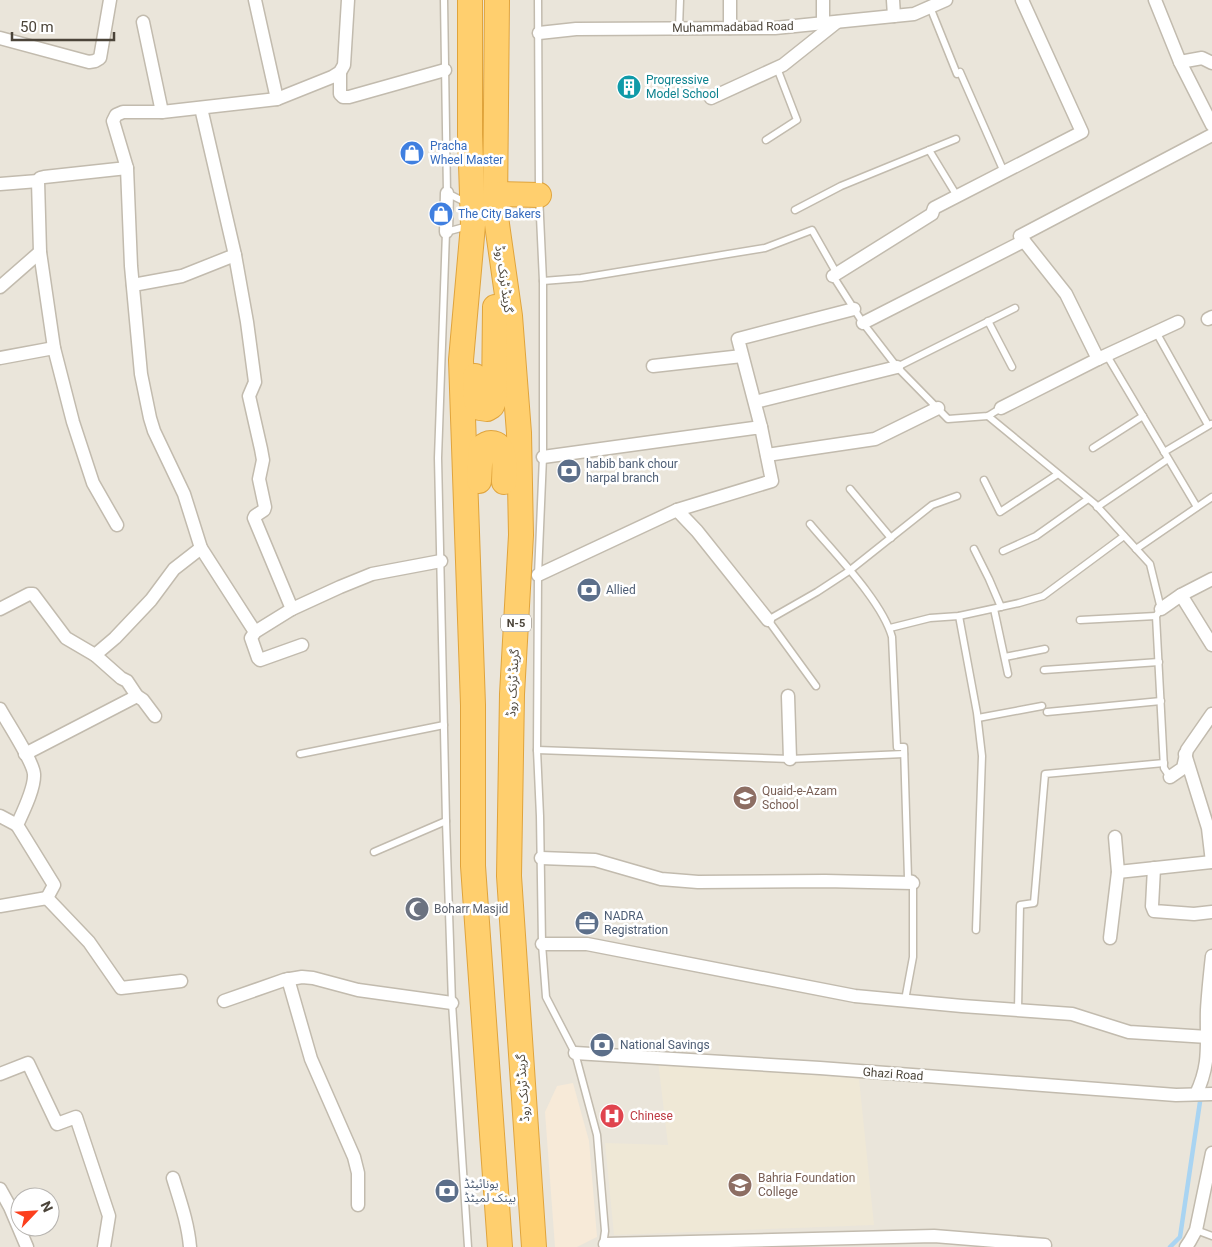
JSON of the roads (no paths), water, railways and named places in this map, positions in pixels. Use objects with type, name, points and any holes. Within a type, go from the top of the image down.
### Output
[{"type":"highway","points":[[470,0],[471,256],[476,400],[480,408],[485,410],[492,406],[494,401],[495,202],[539,195]]},
{"type":"highway","name":"گرینڈ ٹرنک روڈ","points":[[497,0],[495,202],[510,316],[519,433],[522,535],[512,694],[509,876],[534,1247]]},
{"type":"highway","points":[[471,256],[461,360],[474,705]]},
{"type":"highway","points":[[500,1247],[473,866],[474,705],[480,452],[484,445],[490,443],[497,444],[503,451],[512,694]]},
{"type":"street","points":[[0,38],[89,62],[96,61],[100,58],[110,0]]},
{"type":"street","points":[[255,0],[277,99]]},
{"type":"street","points":[[255,632],[201,548],[184,494],[154,431],[150,418],[141,374],[131,266],[127,168],[113,121],[114,118],[123,112],[162,112],[277,99],[332,77],[340,72],[344,65],[348,0]]},
{"type":"street","points":[[730,0],[730,28]]},
{"type":"street","points":[[823,0],[823,23]]},
{"type":"street","points":[[893,0],[894,16]]},
{"type":"street","name":"Muhammadabad Road","points":[[539,33],[576,28],[775,28],[914,14],[946,0]]},
{"type":"street","points":[[835,275],[932,214],[934,208],[1082,132],[1022,0]]},
{"type":"street","points":[[1155,0],[1180,62],[1212,125]]},
{"type":"street","points":[[143,22],[162,112]]},
{"type":"street","points":[[711,98],[783,65],[837,22]]},
{"type":"street","points":[[1180,62],[1202,58],[1212,63]]},
{"type":"street","points":[[340,72],[340,94],[343,97],[445,70]]},
{"type":"street","points":[[201,108],[235,255],[255,382],[249,396],[263,460],[259,479],[265,507],[254,518],[292,609]]},
{"type":"street","points":[[1102,357],[1066,294],[1020,236],[1212,135]]},
{"type":"street","points":[[0,184],[38,181],[44,177],[127,168]]},
{"type":"street","points":[[38,181],[40,252],[54,348],[73,422],[93,483],[117,525]]},
{"type":"street","points":[[446,193],[446,232]]},
{"type":"street","points":[[863,323],[1024,240]]},
{"type":"street","points":[[0,288],[40,252]]},
{"type":"street","points":[[133,285],[182,276],[235,255]]},
{"type":"street","points":[[538,575],[677,510],[772,480],[762,426],[738,338],[854,309]]},
{"type":"street","points":[[1001,408],[1102,357],[1178,322]]},
{"type":"street","points":[[0,358],[54,348]]},
{"type":"street","points":[[653,366],[742,356]]},
{"type":"street","points":[[755,402],[897,368]]},
{"type":"street","points":[[767,454],[875,439],[938,408]]},
{"type":"street","points":[[543,457],[762,426]]},
{"type":"street","points":[[677,510],[697,531],[768,620]]},
{"type":"street","points":[[95,655],[115,638],[145,606],[174,569],[201,548]]},
{"type":"street","points":[[302,645],[260,660],[250,638],[255,632],[292,609],[372,574],[441,561]]},
{"type":"street","points":[[1159,612],[1181,595],[1212,579]]},
{"type":"street","points":[[0,609],[29,594],[33,594],[66,638],[95,655],[121,678],[128,681],[137,696],[143,700],[155,716]]},
{"type":"street","points":[[1181,595],[1212,645]]},
{"type":"street","points":[[25,754],[137,696]]},
{"type":"street","points":[[788,696],[790,759]]},
{"type":"street","points":[[0,709],[34,774],[29,799],[17,825]]},
{"type":"street","points":[[1170,777],[1183,768],[1185,754],[1190,744],[1212,714]]},
{"type":"street","points":[[1118,872],[1212,862],[1211,838],[1185,754]]},
{"type":"street","points":[[0,816],[17,825],[54,885],[47,898]]},
{"type":"street","points":[[1110,938],[1118,872],[1115,837]]},
{"type":"street","points":[[541,858],[595,860],[661,879],[698,882],[825,881],[913,883]]},
{"type":"street","points":[[1154,868],[1152,906],[1154,911],[1194,914],[1212,912]]},
{"type":"street","points":[[0,906],[47,898]]},
{"type":"street","points":[[47,898],[89,942],[121,988],[181,981]]},
{"type":"street","points":[[542,944],[587,944],[856,996],[1072,1014],[1129,1032],[1208,1038]]},
{"type":"street","points":[[1203,1094],[1212,956]]},
{"type":"street","points":[[224,1001],[288,979],[302,977],[313,978],[358,990],[452,1003]]},
{"type":"street","points":[[288,979],[311,1059],[354,1157],[358,1173],[358,1205]]},
{"type":"street","name":"Ghazi Road","points":[[574,1053],[820,1068],[1176,1095],[1203,1094]]},
{"type":"street","points":[[0,1074],[28,1063],[56,1124],[76,1117],[109,1216],[104,1247]]},
{"type":"street","points":[[1186,1247],[1196,1230],[1212,1153]]},
{"type":"street","points":[[172,1178],[182,1207],[189,1234],[190,1247]]},
{"type":"street","points":[[0,1189],[27,1247]]},
{"type":"street","points":[[603,1245],[934,1236],[1045,1245]]},
{"type":"lane","points":[[444,0],[446,193],[472,216],[446,232],[438,458],[452,1003],[468,1247]]},
{"type":"lane","points":[[538,0],[539,195],[543,281],[543,457],[538,575],[537,750],[542,944],[546,997],[574,1053],[597,1136],[603,1245]]},
{"type":"lane","points":[[680,0],[680,28]]},
{"type":"lane","points":[[930,7],[957,74],[960,72],[1004,172]]},
{"type":"lane","points":[[766,140],[797,120],[777,68]]},
{"type":"lane","points":[[795,210],[840,186],[956,139]]},
{"type":"lane","points":[[928,150],[957,196]]},
{"type":"lane","points":[[543,281],[581,278],[765,248],[812,230],[863,323],[897,368],[948,419],[988,416],[1001,408]]},
{"type":"lane","points":[[897,368],[1015,308]]},
{"type":"lane","points":[[988,321],[1012,368]]},
{"type":"lane","points":[[1156,332],[1210,424],[1164,452]]},
{"type":"lane","points":[[1102,357],[1143,416],[1197,507]]},
{"type":"lane","points":[[988,416],[1097,506],[1150,564],[1159,612],[1159,662],[1164,768],[1170,777]]},
{"type":"lane","points":[[1093,448],[1143,416]]},
{"type":"lane","points":[[1097,506],[1168,459]]},
{"type":"lane","points":[[984,480],[1000,512],[1058,474]]},
{"type":"lane","points":[[850,489],[890,538]]},
{"type":"lane","points":[[816,686],[768,620],[849,571],[932,505],[957,496]]},
{"type":"lane","points":[[1136,549],[1212,496]]},
{"type":"lane","points":[[1003,551],[1036,536],[1088,499]]},
{"type":"lane","points":[[810,524],[880,609],[890,628],[893,650],[897,746],[904,747],[908,878],[913,879],[913,957],[905,1000]]},
{"type":"lane","points":[[890,628],[930,618],[958,616],[998,608],[1043,596],[1124,536]]},
{"type":"lane","points":[[974,549],[989,579],[998,608],[1008,674]]},
{"type":"lane","points":[[1080,620],[1159,612]]},
{"type":"lane","points":[[958,616],[978,718],[982,756],[976,930]]},
{"type":"lane","points":[[1005,657],[1045,649]]},
{"type":"lane","points":[[1044,670],[1159,662]]},
{"type":"lane","points":[[1047,712],[1161,701]]},
{"type":"lane","points":[[978,718],[1042,706]]},
{"type":"lane","points":[[300,754],[444,725]]},
{"type":"lane","points":[[537,750],[790,759],[904,754]]},
{"type":"lane","points":[[1018,1010],[1020,905],[1034,903],[1045,774],[1164,764]]},
{"type":"lane","points":[[374,852],[446,821]]},
{"type":"lane","points":[[1196,1230],[1212,1236]]},
{"type":"waterway","points":[[1170,1247],[1180,1237],[1201,1095]]},
{"type":"place","name":"Progressive Model School","points":[[629,87]]},
{"type":"place","name":"Pracha Wheel Master","points":[[412,153]]},
{"type":"place","name":"The City Bakers","points":[[441,214]]},
{"type":"place","name":"habib bank chour harpal branch","points":[[569,471]]},
{"type":"place","name":"Allied","points":[[589,590]]},
{"type":"place","name":"Quaid-e-Azam School","points":[[745,798]]},
{"type":"place","name":"Boharr Masjid","points":[[417,909]]},
{"type":"place","name":"NADRA Registration","points":[[587,923]]},
{"type":"place","name":"National Savings","points":[[602,1045]]},
{"type":"place","name":"Chinese","points":[[612,1116]]},
{"type":"place","name":"Bahria Foundation College","points":[[740,1185]]},
{"type":"place","name":"یونائیٹڈ بینک لمیٹڈ","points":[[447,1191]]}]
